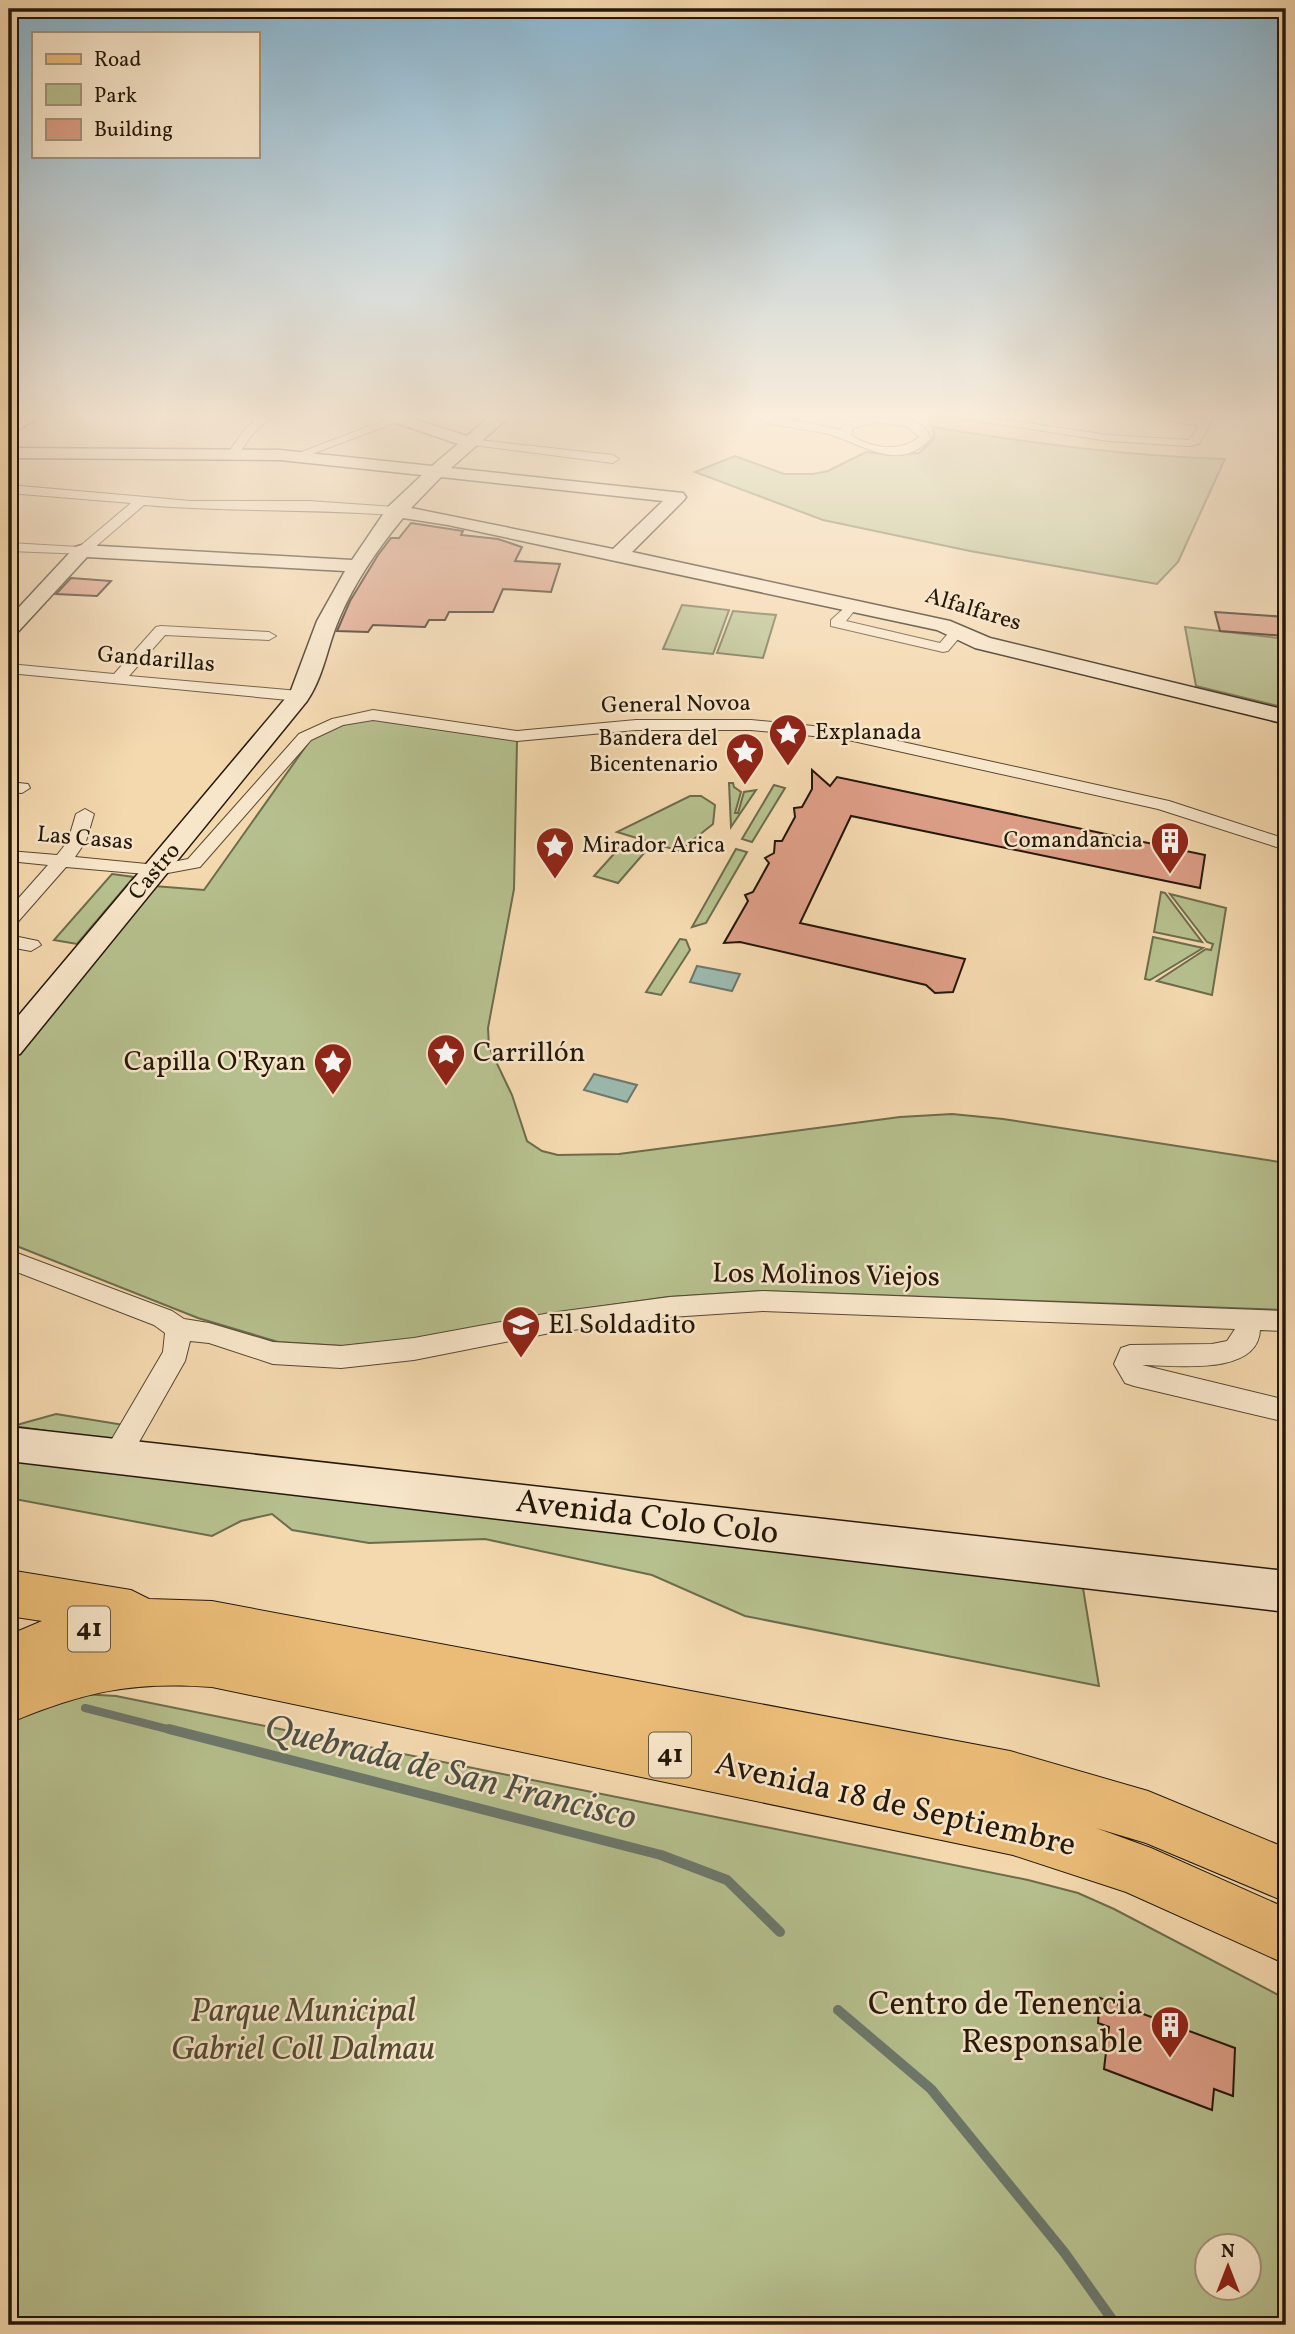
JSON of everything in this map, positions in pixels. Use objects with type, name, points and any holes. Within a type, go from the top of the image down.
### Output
[{"type":"main road","points":[[9,1593],[174,1620]]},
{"type":"main road","name":"41","points":[[18,1680],[97,1627],[174,1620]]},
{"type":"main road","name":"Avenida 18 de Septiembre","points":[[174,1620],[212,1623],[1010,1777],[1149,1817],[1286,1875]]},
{"type":"main road","name":"Avenida 18 de Septiembre","points":[[18,1680],[109,1664],[184,1660],[646,1750],[1013,1828],[1132,1867],[1286,1936]]},
{"type":"street","points":[[9,630],[82,551],[114,524]]},
{"type":"street","name":"Castro","points":[[9,1047],[299,696],[311,673],[330,615],[356,566],[386,524]]},
{"type":"street","name":"Alfalfares","points":[[473,524],[926,622],[983,643],[1286,717]]},
{"type":"street","points":[[617,556],[650,524]]},
{"type":"street","points":[[9,547],[356,566]]},
{"type":"street","points":[[851,606],[836,623],[943,648],[957,632]]},
{"type":"street","points":[[874,632],[889,614]]},
{"type":"street","points":[[911,641],[926,622]]},
{"type":"street","points":[[118,679],[161,630],[269,636]]},
{"type":"street","name":"Gandarillas","points":[[9,669],[299,696]]},
{"type":"street","name":"General Novoa","points":[[157,870],[194,863],[305,737],[327,724],[351,717],[373,715],[517,736],[636,725],[751,725],[844,734],[1163,805],[1286,845]]},
{"type":"street","points":[[9,920],[78,841],[85,814]]},
{"type":"street","name":"Las Casas","points":[[9,856],[157,870]]},
{"type":"street","points":[[9,942],[31,945]]},
{"type":"street","name":"Los Molinos Viejos","points":[[9,1259],[163,1318],[178,1329],[209,1334],[273,1353],[341,1357],[414,1349],[550,1324],[656,1309],[763,1301],[1286,1321]]},
{"type":"street","points":[[1248,1320],[1247,1338],[1234,1349],[1171,1355],[1147,1352],[1130,1356],[1127,1364],[1134,1375],[1286,1410]]},
{"type":"street","points":[[116,1456],[176,1353],[178,1329]]},
{"type":"street","name":"Avenida Colo Colo","points":[[9,1444],[1286,1592]]},
{"type":"green space","points":[[842,524],[1195,524],[1178,562],[1157,584],[970,551]]},
{"type":"green space","points":[[682,605],[729,610],[713,654],[663,649]]},
{"type":"green space","points":[[733,611],[776,615],[763,658],[717,653]]},
{"type":"green space","points":[[1185,627],[1286,639],[1286,708],[1196,686]]},
{"type":"green space","points":[[372,719],[517,740],[514,889],[488,1028],[489,1047],[512,1095],[527,1141],[542,1151],[558,1155],[619,1154],[900,1117],[952,1114],[1003,1119],[1286,1163],[1286,1310],[762,1291],[668,1297],[548,1314],[413,1339],[343,1346],[278,1342],[198,1318],[9,1243],[9,1066],[154,886],[204,890],[311,739],[331,727]]},
{"type":"green space","points":[[729,783],[733,783],[741,792],[735,813],[738,813],[744,792],[756,790],[731,827]]},
{"type":"green space","points":[[774,785],[785,788],[752,842],[742,839]]},
{"type":"green space","points":[[690,796],[701,796],[715,805],[713,824],[679,851],[617,832]]},
{"type":"green space","points":[[622,845],[645,852],[618,883],[594,876]]},
{"type":"green space","points":[[736,849],[747,852],[706,923],[692,927]]},
{"type":"green space","points":[[112,874],[134,877],[77,944],[54,940]]},
{"type":"green space","points":[[1161,892],[1165,893],[1202,942],[1154,932]]},
{"type":"green space","points":[[1170,894],[1226,908],[1212,995],[1157,981],[1206,949],[1211,950],[1213,944],[1207,942]]},
{"type":"green space","points":[[1153,937],[1203,948],[1150,980],[1145,979]]},
{"type":"green space","points":[[680,939],[686,940],[690,950],[661,995],[646,992]]},
{"type":"green space","points":[[56,1414],[124,1425],[115,1441],[13,1426]]},
{"type":"green space","points":[[9,1458],[1082,1582],[1099,1686],[745,1616],[652,1575],[485,1539],[369,1543],[292,1530],[272,1514],[241,1521],[212,1536],[9,1498]]},
{"type":"green space","name":"Parque Municipal Gabriel Coll Dalmau","points":[[82,1694],[116,1696],[1028,1880],[1078,1893],[1114,1909],[1286,1999],[1286,2325],[9,2325],[9,1714],[39,1702]]},
{"type":"shaded area","points":[[697,966],[740,974],[732,991],[690,982]]},
{"type":"shaded area","points":[[594,1074],[637,1085],[627,1102],[584,1090]]},
{"type":"building","points":[[410,524],[463,531],[461,535],[498,539],[522,547],[515,561],[560,564],[551,592],[503,589],[493,612],[449,612],[445,620],[429,620],[425,627],[373,625],[368,632],[337,631],[350,601],[378,555],[391,538],[399,538]]},
{"type":"building","points":[[71,578],[111,581],[97,596],[56,594]]},
{"type":"building","points":[[1215,612],[1286,617],[1286,636],[1220,631]]},
{"type":"building","name":"Comandancia","points":[[812,770],[830,786],[837,777],[1205,855],[1200,888],[851,816],[800,923],[965,959],[953,992],[935,993],[926,985],[740,942],[724,943],[748,901],[745,895],[753,892],[769,863],[765,858],[774,853],[775,841],[782,841],[795,817],[794,808],[802,807],[812,789]]},
{"type":"building","name":"Centro de Tenencia Responsable","points":[[1100,1998],[1235,2048],[1233,2096],[1214,2089],[1212,2110],[1104,2069],[1109,2027],[1098,2023]]},
{"type":"waterway","name":"Quebrada de San Francisco","points":[[85,1708],[175,1731]]},
{"type":"waterway","name":"Quebrada de San Francisco","points":[[169,1729],[661,1855],[727,1880],[780,1932]]},
{"type":"waterway","name":"Quebrada de San Francisco","points":[[838,2010],[931,2089],[1064,2252],[1116,2325]]},
{"type":"place","name":"Explanada","points":[[788,767]]},
{"type":"place","name":"Bandera del Bicentenario","points":[[745,786]]},
{"type":"place","name":"Comandancia","points":[[1170,875]]},
{"type":"place","name":"Mirador Arica","points":[[555,880]]},
{"type":"place","name":"Carrillón","points":[[446,1087]]},
{"type":"place","name":"Capilla O'Ryan","points":[[333,1096]]},
{"type":"place","name":"El Soldadito","points":[[521,1359]]},
{"type":"place","name":"Centro de Tenencia Responsable","points":[[1170,2059]]}]
